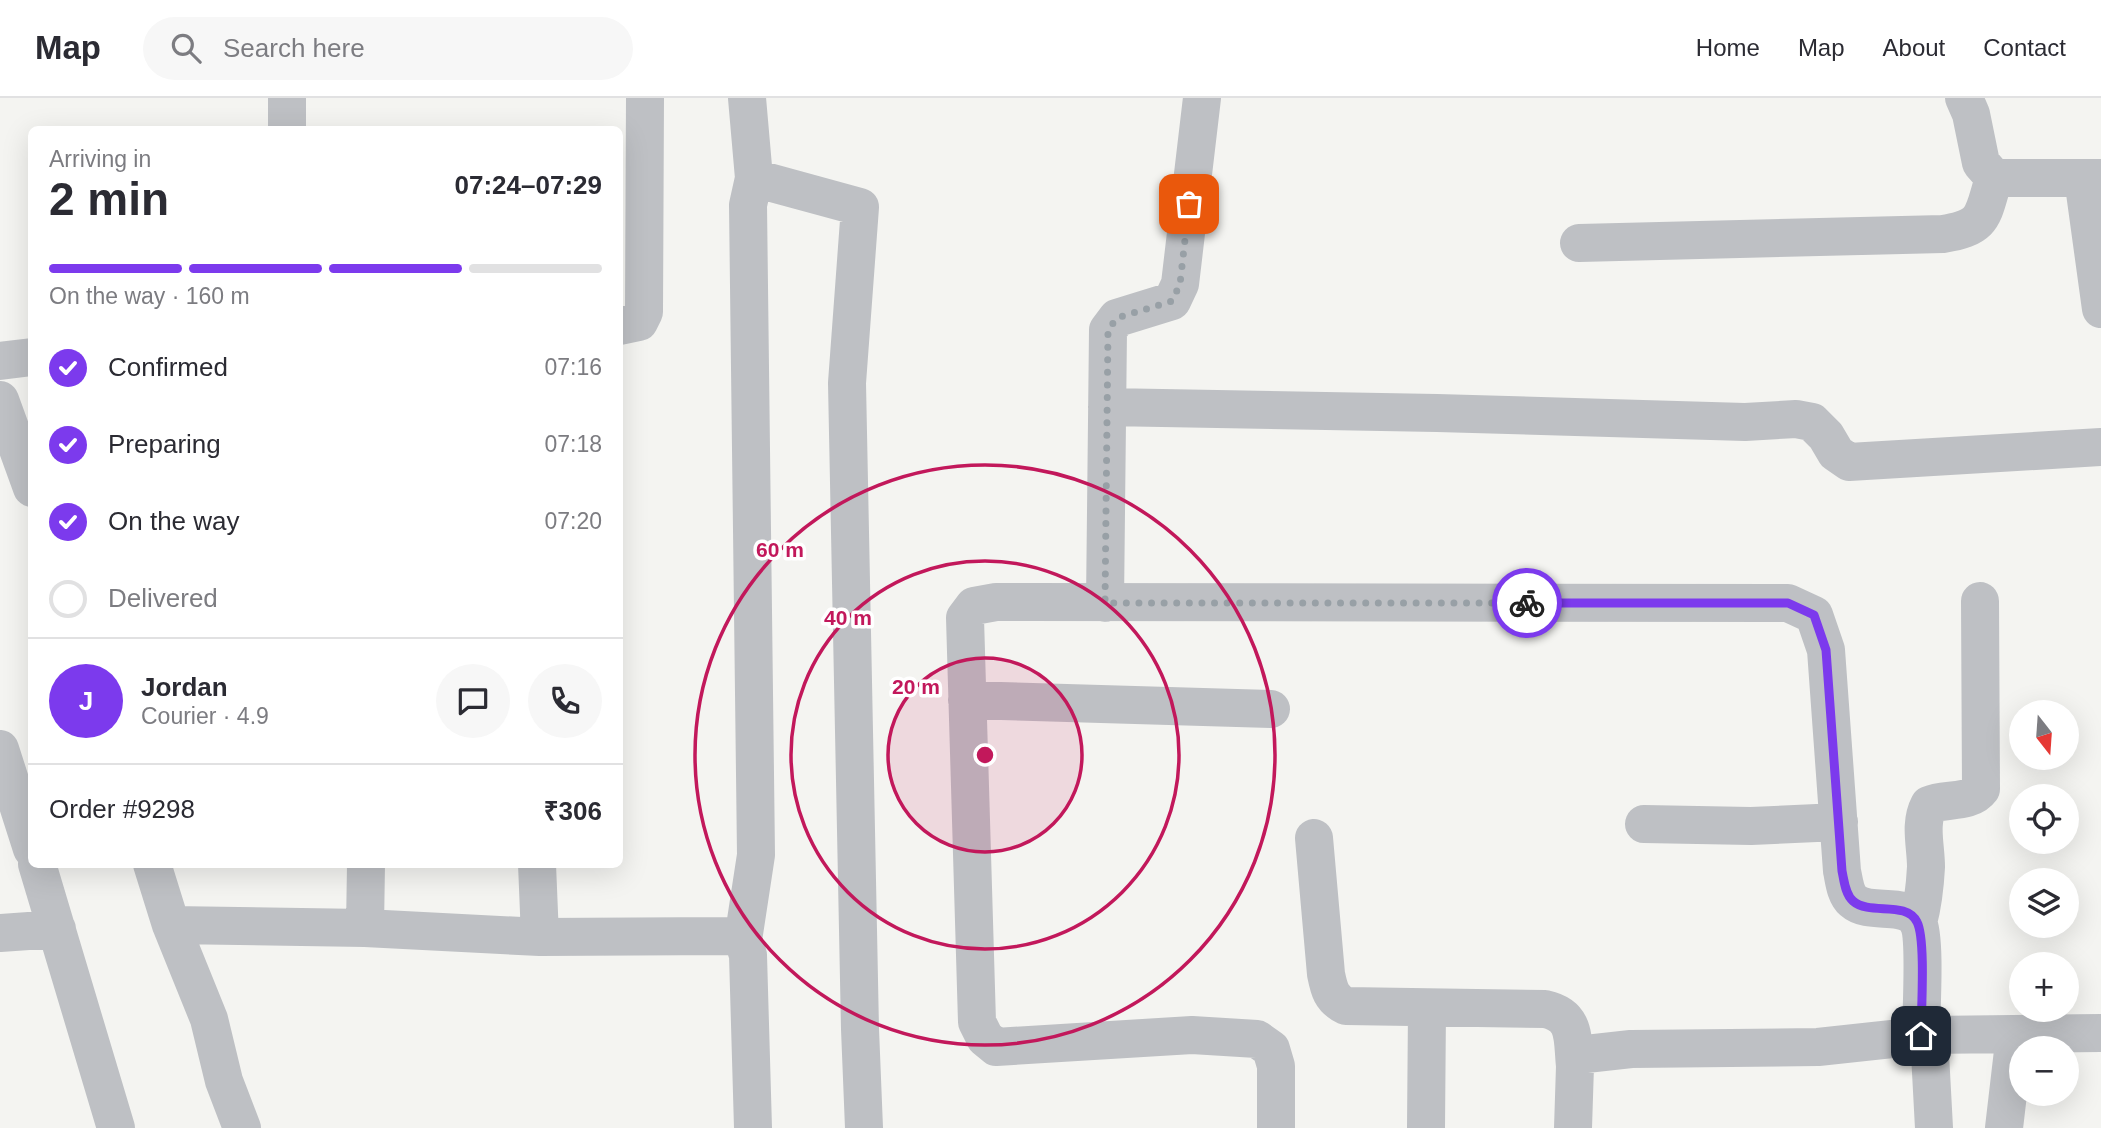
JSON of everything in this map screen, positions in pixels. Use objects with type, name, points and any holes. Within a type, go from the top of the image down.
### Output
[{"type":"street","points":[[287,98],[288,126]]},
{"type":"street","points":[[623,325],[639,322],[644,312],[645,98]]},
{"type":"street","points":[[747,98],[754,178],[748,205],[756,855],[743,940],[748,955],[753,1128]]},
{"type":"street","points":[[1105,603],[1108,330],[1117,318],[1172,301],[1180,284],[1202,98]]},
{"type":"street","points":[[1964,98],[1971,114],[1981,163],[1994,178],[2092,178],[2101,309]]},
{"type":"street","points":[[754,178],[860,207],[847,383],[864,1128]]},
{"type":"street","points":[[1579,243],[1943,234],[1973,227],[1982,216],[1994,178]]},
{"type":"street","points":[[0,361],[28,358]]},
{"type":"street","points":[[0,400],[28,477]]},
{"type":"street","points":[[1107,407],[1745,422],[1796,419],[1812,422],[1826,436],[1836,453],[1849,462],[2101,447]]},
{"type":"street","points":[[1934,1128],[1918,923],[1924,899],[1926,864],[1924,814],[1929,805],[1938,801],[1968,798],[1977,795],[1981,789],[1980,601]]},
{"type":"street","points":[[1276,1128],[1276,1066],[1271,1049],[1257,1039],[1192,1035],[996,1046],[985,1038],[978,1022],[967,700],[965,618],[974,606],[996,602],[1788,603],[1814,615],[1826,650],[1842,871],[1846,891],[1853,901],[1869,908],[1902,911],[1918,923]]},
{"type":"street","points":[[967,700],[1271,709]]},
{"type":"street","points":[[0,749],[28,836]]},
{"type":"street","points":[[1644,824],[1751,826],[1839,822]]},
{"type":"street","points":[[1314,838],[1326,974],[1330,994],[1336,1002],[1346,1006],[1545,1009],[1560,1013],[1567,1020],[1572,1033],[1575,1066],[1573,1128]]},
{"type":"street","points":[[38,868],[116,1128]]},
{"type":"street","points":[[153,868],[171,925],[209,1020],[224,1081],[242,1128]]},
{"type":"street","points":[[365,929],[366,868]]},
{"type":"street","points":[[537,868],[540,937]]},
{"type":"street","points":[[171,925],[365,929],[540,937],[730,936],[743,940]]},
{"type":"street","points":[[0,933],[57,929]]},
{"type":"street","points":[[1426,1128],[1427,1008]]},
{"type":"street","points":[[1575,1066],[1586,1054],[1602,1051],[1818,1047],[1925,1036],[2101,1033]]},
{"type":"street","points":[[2004,1128],[2015,1034]]},
{"type":"way so far","points":[[1189,204],[1180,284],[1172,301],[1117,318],[1108,330],[1105,603],[1527,603]]},
{"type":"route","points":[[1527,603],[1788,603],[1814,615],[1826,650],[1842,871],[1846,891],[1853,901],[1869,908],[1902,911],[1918,923],[1921,939],[1921,1036]]}]
